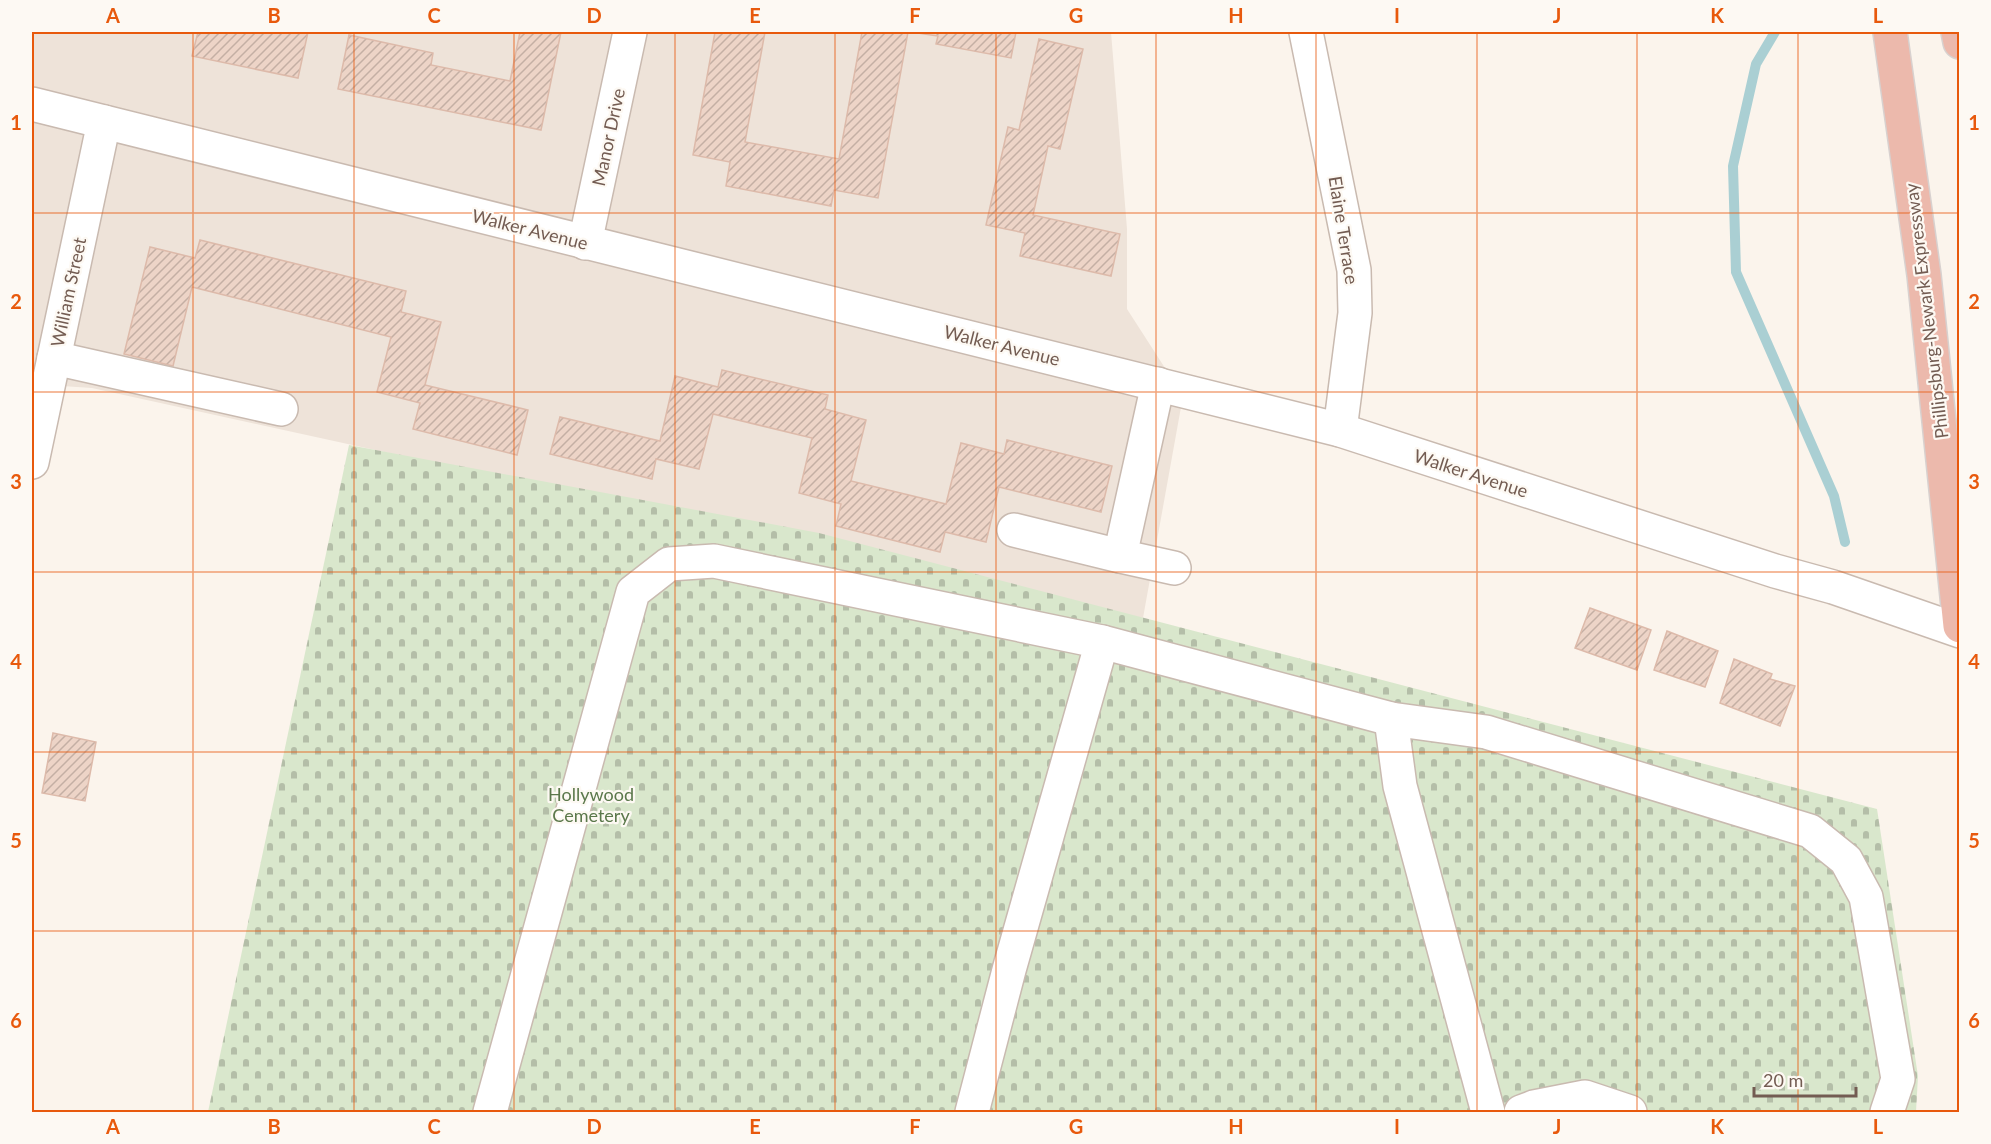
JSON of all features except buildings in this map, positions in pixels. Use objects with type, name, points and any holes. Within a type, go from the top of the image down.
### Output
[{"type":"highway","name":"Phillipsburg-Newark Expressway","points":[[1890,32],[1924,275],[1959,629]]},
{"type":"highway","points":[[1958,32],[1959,42]]},
{"type":"street","name":"Manor Drive","points":[[585,243],[630,32]]},
{"type":"street","name":"Elaine Terrace","points":[[1306,32],[1354,270],[1354,313],[1340,430]]},
{"type":"street","name":"Walker Avenue","points":[[32,104],[1340,430],[1959,629]]},
{"type":"street","name":"William Street","points":[[32,462],[45,367],[104,122]]},
{"type":"street","points":[[45,367],[281,409]]},
{"type":"street","points":[[1120,556],[1158,384]]},
{"type":"street","points":[[1014,530],[1174,568]]},
{"type":"street","points":[[490,1113],[633,592],[669,564],[714,561],[1102,642],[1392,719],[1486,732],[1810,831],[1846,860],[1866,897],[1898,1079],[1887,1113]]},
{"type":"street","points":[[972,1113],[1009,969],[1102,642]]},
{"type":"street","points":[[1392,719],[1400,786],[1488,1113]]},
{"type":"street","points":[[1521,1113],[1534,1107],[1585,1097],[1630,1113]]},
{"type":"shaded area","points":[[32,32],[1111,32],[1127,229],[1127,309],[1183,396],[1143,618],[92,388],[32,384]]},
{"type":"green space","name":"Hollywood Cemetery","points":[[349,445],[819,533],[1877,809],[1918,1076],[1916,1112],[208,1112]]},
{"type":"waterway","points":[[1775,32],[1756,64],[1733,166],[1736,272],[1834,496],[1845,542]]}]
